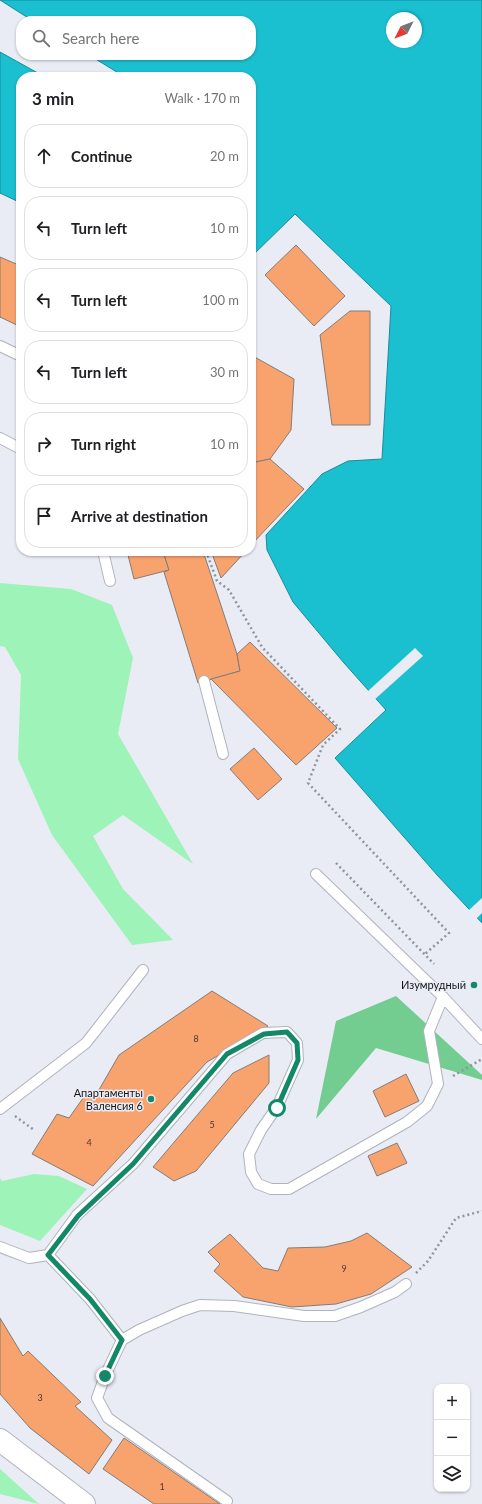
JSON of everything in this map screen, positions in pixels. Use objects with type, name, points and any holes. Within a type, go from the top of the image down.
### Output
[{"type":"main road","points":[[0,1440],[84,1504]]},
{"type":"lane","points":[[0,346],[16,354]]},
{"type":"lane","points":[[0,438],[16,446]]},
{"type":"lane","points":[[104,556],[110,581]]},
{"type":"lane","points":[[204,682],[223,754]]},
{"type":"lane","points":[[316,874],[443,997],[482,1039]]},
{"type":"lane","points":[[1,1107],[86,1044],[144,970]]},
{"type":"lane","points":[[0,1247],[29,1258],[48,1255],[78,1216],[133,1164],[227,1054],[264,1034],[287,1032],[297,1043],[298,1060],[277,1108],[261,1130],[249,1154],[251,1172],[258,1184],[271,1189],[289,1189],[407,1122],[427,1106],[438,1084],[429,1031],[443,997]]},
{"type":"lane","points":[[48,1255],[90,1299],[122,1340]]},
{"type":"lane","points":[[227,1501],[108,1418],[97,1398],[105,1376],[122,1340],[145,1327],[200,1305],[234,1306],[304,1316],[335,1316],[361,1307],[395,1292],[406,1284]]},
{"type":"path","points":[[208,556],[217,581],[229,590],[262,647],[340,729],[323,745],[308,784],[449,932],[425,954]]},
{"type":"path","points":[[336,863],[435,965]]},
{"type":"path","points":[[438,1084],[482,1059]]},
{"type":"path","points":[[1,1107],[34,1130]]},
{"type":"path","points":[[406,1284],[428,1261],[456,1218],[482,1211]]},
{"type":"green space","points":[[0,583],[71,589],[112,605],[133,658],[118,734],[193,864],[123,815],[93,836],[123,889],[173,940],[132,945],[52,835],[18,759],[21,675],[5,647],[0,646]]},
{"type":"green space","points":[[396,996],[482,1075],[482,1080],[376,1048],[316,1119],[336,1021]]},
{"type":"green space","points":[[34,1174],[59,1176],[87,1189],[40,1241],[0,1225],[0,1178],[2,1181]]},
{"type":"green space","points":[[0,1469],[39,1504],[0,1494]]},
{"type":"water","points":[[0,0],[482,0],[482,923],[438,876],[335,758],[386,710],[293,602],[267,550],[266,535],[322,474],[348,461],[382,459],[391,306],[295,214],[256,252],[256,72],[117,72],[97,60],[256,60],[256,16],[25,16]]},
{"type":"water","points":[[0,52],[36,72],[16,72],[16,201],[0,193]]},
{"type":"pier","points":[[415,648],[423,656],[374,700],[367,692]]},
{"type":"pier","points":[[482,898],[482,913],[476,919],[468,911]]},
{"type":"building","points":[[296,245],[345,296],[314,326],[265,275]]},
{"type":"building","points":[[0,257],[16,264],[16,325],[0,317]]},
{"type":"building","points":[[350,311],[370,311],[370,425],[332,425],[320,335]]},
{"type":"building","points":[[256,358],[294,379],[291,430],[270,459],[256,462]]},
{"type":"building","points":[[270,459],[304,489],[256,540],[256,462]]},
{"type":"building","points":[[128,556],[165,556],[169,570],[134,579]]},
{"type":"building","points":[[165,556],[205,556],[237,654],[240,671],[198,683],[164,572],[169,570]]},
{"type":"building","points":[[213,556],[241,556],[221,578]]},
{"type":"building","points":[[250,642],[337,728],[296,765],[211,679],[240,671],[237,654]]},
{"type":"building","points":[[254,748],[282,779],[258,800],[230,769]]},
{"type":"building","points":[[212,991],[268,1026],[207,1062],[93,1186],[32,1154],[57,1114],[69,1118],[88,1091],[96,1095],[119,1055]]},
{"type":"building","points":[[269,1055],[269,1083],[196,1171],[174,1181],[153,1167],[233,1073]]},
{"type":"building","points":[[406,1074],[419,1101],[385,1117],[373,1091]]},
{"type":"building","points":[[397,1143],[407,1163],[377,1176],[368,1156]]},
{"type":"building","points":[[367,1233],[412,1267],[371,1294],[336,1304],[292,1307],[243,1297],[214,1271],[220,1264],[208,1252],[230,1234],[263,1268],[278,1271],[288,1248],[325,1247],[351,1241]]},
{"type":"building","points":[[0,1318],[23,1356],[28,1351],[81,1402],[75,1406],[112,1440],[89,1474],[30,1428],[0,1394]]},
{"type":"building","points":[[124,1438],[220,1504],[154,1504],[103,1469]]},
{"type":"place","name":"Изумрудный","points":[[474,985]]},
{"type":"place","name":"Апартаменты Валенсия 6","points":[[151,1099]]},
{"type":"route","points":[[105,1376],[122,1340],[90,1299],[48,1255],[78,1216],[133,1164],[227,1054],[264,1034],[287,1032],[297,1043],[298,1060],[277,1108]]}]
